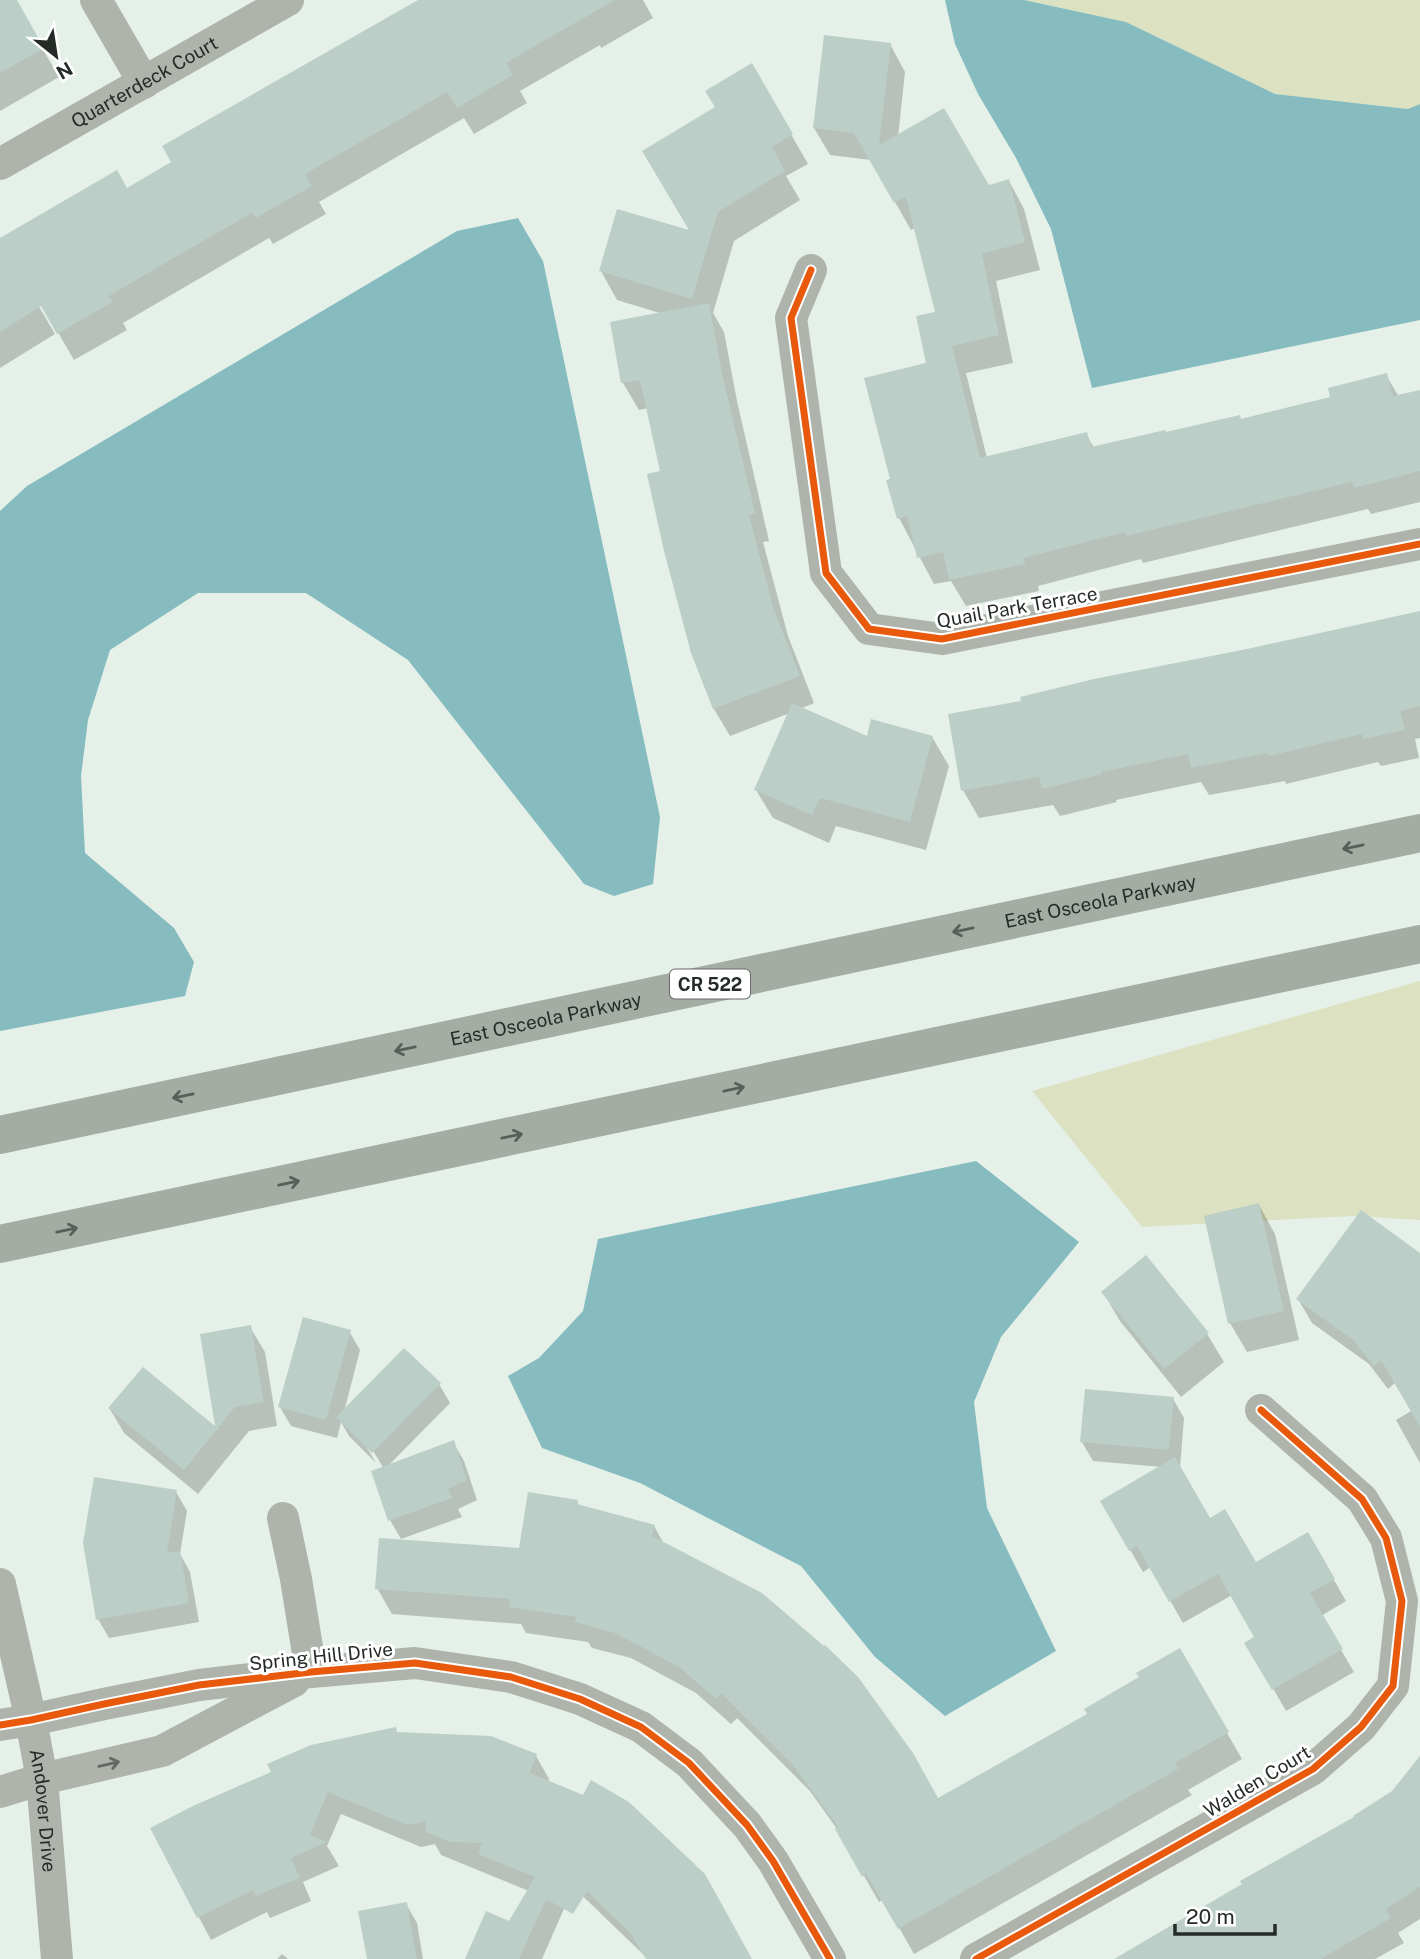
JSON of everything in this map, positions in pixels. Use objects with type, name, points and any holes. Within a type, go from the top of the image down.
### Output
[{"type":"main road","name":"East Osceola Parkway","points":[[0,1135],[1420,833]]},
{"type":"main road","points":[[0,1244],[1420,944]]},
{"type":"street","points":[[96,0],[144,83]]},
{"type":"street","name":"Quarterdeck Court","points":[[0,163],[288,0]]},
{"type":"street","name":"Quail Park Terrace","points":[[811,270],[791,318],[826,573],[869,629],[942,639],[1420,544]]},
{"type":"street","name":"Walden Court","points":[[976,1959],[1314,1769],[1361,1727],[1394,1686],[1402,1601],[1386,1538],[1362,1499],[1261,1410]]},
{"type":"street","points":[[283,1518],[311,1672]]},
{"type":"street","name":"Andover Drive","points":[[0,1584],[43,1779],[57,1959]]},
{"type":"street","name":"Spring Hill Drive","points":[[0,1725],[199,1685],[311,1672],[415,1663],[512,1677],[580,1699],[641,1727],[689,1763],[747,1825],[773,1861],[830,1959]]},
{"type":"street","name":"Spring Hill Drive","points":[[0,1792],[162,1751],[311,1672]]},
{"type":"green space","points":[[1024,0],[1420,0],[1420,104],[1409,109],[1275,94],[1126,22]]},
{"type":"green space","points":[[1420,981],[1420,1220],[1354,1216],[1142,1227],[1032,1091]]},
{"type":"water","points":[[945,0],[1024,0],[1126,22],[1275,94],[1408,109],[1420,104],[1420,320],[1092,388],[1051,229],[1016,158],[978,94],[955,44]]},
{"type":"water","points":[[518,218],[543,261],[660,817],[653,884],[614,896],[584,884],[408,660],[306,593],[198,593],[110,650],[88,720],[81,776],[85,853],[174,928],[194,962],[185,996],[0,1031],[0,511],[27,486],[457,231]]},
{"type":"water","points":[[976,1161],[1079,1242],[1001,1337],[974,1402],[987,1508],[1056,1651],[945,1716],[875,1657],[801,1566],[640,1483],[542,1448],[508,1376],[539,1358],[583,1311],[598,1239]]},
{"type":"building","points":[[0,0],[17,0],[44,48],[0,73]]},
{"type":"building","points":[[418,0],[615,0],[506,63],[513,75],[457,108],[447,92],[305,174],[312,186],[256,218],[252,213],[177,256],[109,296],[113,302],[57,334],[41,306],[0,332],[0,238],[117,170],[127,188],[171,162],[162,146]]},
{"type":"building","points":[[824,35],[891,43],[879,145],[944,108],[989,185],[1009,179],[1025,242],[982,254],[999,335],[952,346],[980,458],[1087,432],[1091,447],[1240,415],[1241,419],[1330,397],[1328,388],[1387,373],[1393,396],[1420,390],[1420,471],[1354,488],[1352,482],[1126,536],[1125,532],[1024,558],[1025,564],[949,580],[943,552],[917,558],[907,516],[897,519],[886,480],[890,479],[864,378],[926,363],[916,316],[935,312],[906,197],[894,203],[854,133],[813,128]]},
{"type":"building","points":[[752,63],[793,134],[772,147],[785,171],[718,212],[692,299],[599,271],[617,209],[689,230],[642,151],[715,107],[705,91]]},
{"type":"building","points":[[709,303],[722,373],[755,513],[749,515],[773,607],[800,676],[713,709],[691,653],[664,551],[647,474],[660,471],[640,380],[621,383],[610,322]]},
{"type":"building","points":[[1420,611],[1420,706],[1400,711],[1405,730],[1363,739],[1362,734],[1269,756],[1268,753],[1191,768],[1188,754],[1101,772],[1102,774],[1042,789],[1039,777],[961,791],[948,714],[1021,701],[1020,697],[1094,679]]},
{"type":"building","points":[[792,703],[867,736],[871,719],[933,736],[910,822],[820,798],[812,815],[754,790]]},
{"type":"building","points":[[1259,1203],[1284,1311],[1228,1324],[1204,1216]]},
{"type":"building","points":[[1361,1210],[1420,1253],[1420,1427],[1381,1360],[1374,1366],[1353,1340],[1296,1299]]},
{"type":"building","points":[[1146,1255],[1209,1333],[1164,1369],[1101,1292]]},
{"type":"building","points":[[303,1317],[351,1330],[326,1420],[278,1407]]},
{"type":"building","points":[[251,1325],[264,1402],[235,1407],[184,1470],[108,1408],[143,1367],[215,1426],[200,1334]]},
{"type":"building","points":[[404,1348],[441,1383],[372,1453],[336,1417]]},
{"type":"building","points":[[1085,1389],[1174,1397],[1169,1450],[1080,1442]]},
{"type":"building","points":[[454,1440],[467,1480],[448,1489],[452,1498],[388,1521],[371,1471]]},
{"type":"building","points":[[1175,1457],[1210,1518],[1225,1509],[1256,1562],[1308,1532],[1335,1579],[1310,1593],[1343,1649],[1272,1690],[1244,1643],[1254,1637],[1218,1574],[1169,1602],[1137,1546],[1129,1551],[1100,1501]]},
{"type":"building","points":[[94,1477],[177,1490],[167,1553],[180,1551],[189,1603],[96,1620],[83,1543]]},
{"type":"building","points":[[528,1492],[578,1500],[577,1504],[655,1525],[652,1536],[762,1593],[825,1645],[858,1677],[913,1753],[938,1798],[1087,1714],[1084,1709],[1139,1677],[1136,1673],[1180,1648],[1229,1732],[1175,1763],[1178,1769],[898,1929],[866,1874],[862,1877],[835,1829],[838,1827],[793,1765],[721,1693],[716,1699],[679,1667],[615,1633],[575,1622],[576,1617],[509,1607],[510,1599],[375,1589],[379,1538],[519,1548]]},
{"type":"building","points":[[396,1727],[397,1732],[491,1736],[537,1754],[530,1773],[583,1795],[591,1780],[629,1802],[705,1874],[752,1959],[646,1959],[631,1934],[587,1891],[573,1914],[546,1899],[519,1959],[465,1959],[486,1911],[509,1921],[535,1877],[478,1854],[482,1843],[450,1842],[426,1832],[426,1821],[407,1825],[328,1792],[310,1835],[327,1842],[291,1858],[300,1878],[256,1896],[253,1890],[197,1918],[150,1828],[271,1772],[267,1764],[311,1745]]},
{"type":"building","points":[[1420,1756],[1420,1887],[1386,1909],[1391,1918],[1321,1959],[1114,1959],[1242,1884],[1240,1881],[1354,1817],[1392,1791]]},
{"type":"building","points":[[407,1902],[417,1959],[367,1959],[358,1911]]},
{"type":"cycle path","points":[[811,270],[791,318],[826,573],[869,629],[942,639],[1420,544]]},
{"type":"cycle path","points":[[976,1959],[1313,1769],[1361,1727],[1393,1686],[1402,1601],[1386,1538],[1362,1499],[1261,1410]]},
{"type":"cycle path","points":[[0,1725],[199,1685],[311,1672],[415,1663],[511,1677],[580,1699],[641,1727],[689,1763],[747,1825],[773,1861],[830,1959]]}]
